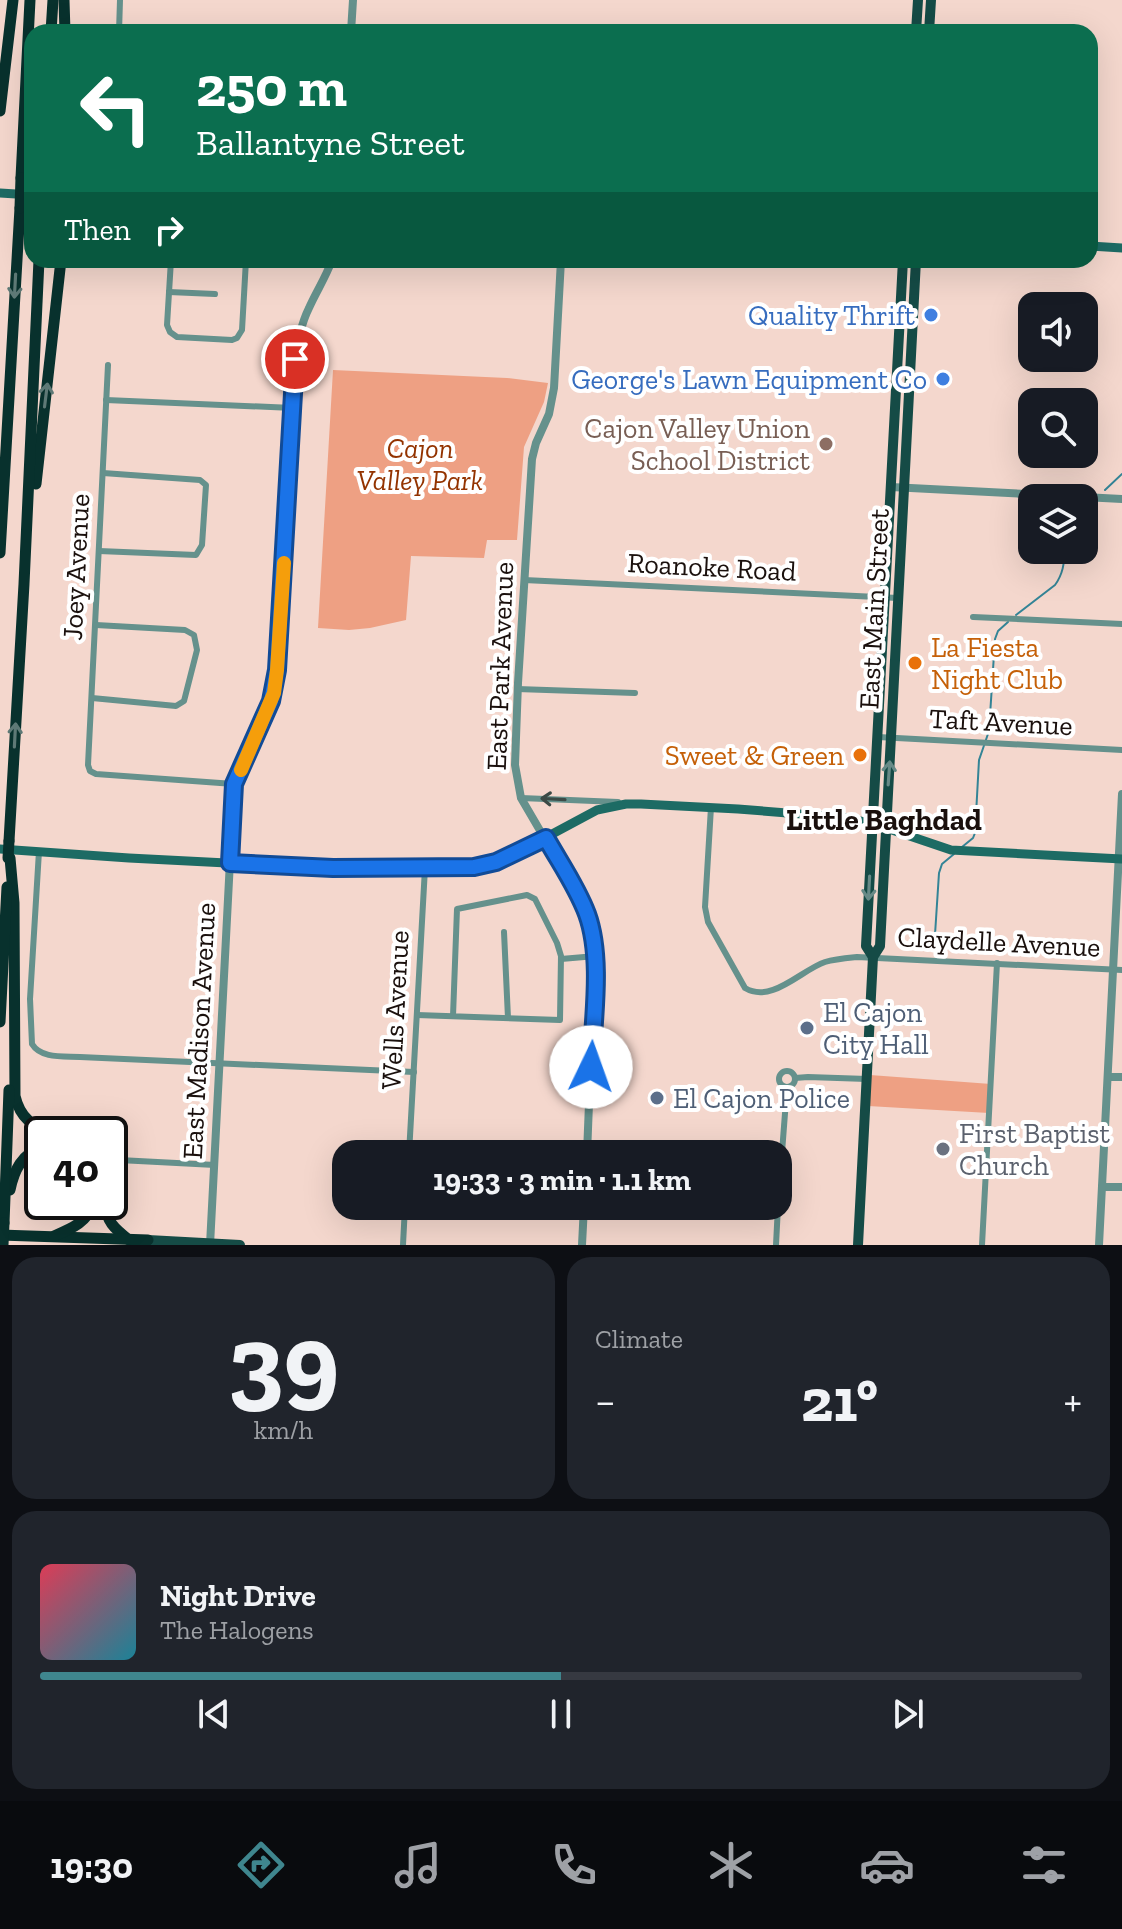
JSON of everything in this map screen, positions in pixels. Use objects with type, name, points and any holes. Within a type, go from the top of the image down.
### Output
[{"type":"highway","points":[[0,111],[13,0]]},
{"type":"highway","points":[[29,24],[30,0]]},
{"type":"highway","points":[[52,24],[53,0]]},
{"type":"highway","points":[[64,0],[65,24]]},
{"type":"highway","points":[[0,553],[24,119]]},
{"type":"highway","points":[[0,1022],[39,268]]},
{"type":"highway","points":[[24,584],[60,268]]},
{"type":"highway","points":[[7,852],[14,903],[15,1096],[17,1106],[24,1116]]},
{"type":"highway","points":[[3,1245],[14,994]]},
{"type":"highway","points":[[3,1225],[15,1172],[24,1159]]},
{"type":"highway","points":[[50,1238],[84,1220]]},
{"type":"highway","points":[[109,1220],[129,1240]]},
{"type":"highway","points":[[3,1225],[50,1238],[148,1240]]},
{"type":"main road","points":[[916,24],[918,0]]},
{"type":"main road","points":[[930,24],[931,0]]},
{"type":"main road","points":[[0,193],[24,194]]},
{"type":"main road","points":[[1098,246],[1122,248]]},
{"type":"main road","name":"East Main Street","points":[[873,957],[866,946],[903,268]]},
{"type":"main road","name":"East Main Street","points":[[858,1245],[873,957],[880,946],[916,268]]},
{"type":"main road","points":[[895,406],[909,407]]},
{"type":"main road","points":[[7,852],[39,851],[323,868],[474,867],[496,862],[597,810],[641,804],[843,817],[951,850],[1120,859]]},
{"type":"main road","points":[[148,1240],[240,1245]]},
{"type":"street","points":[[119,24],[120,0]]},
{"type":"street","points":[[352,24],[353,0]]},
{"type":"street","points":[[170,268],[167,325],[173,335],[232,340],[242,330],[246,268]]},
{"type":"street","name":"East Madison Avenue","points":[[210,1244],[234,784],[271,701],[277,670],[295,359],[308,309],[329,268]]},
{"type":"street","name":"East Park Avenue","points":[[561,268],[554,388],[549,414],[532,459],[515,765],[521,798],[588,917],[596,956],[588,1140]]},
{"type":"street","points":[[169,292],[215,294]]},
{"type":"street","name":"Joey Avenue","points":[[108,365],[88,765],[90,771],[96,774],[234,784]]},
{"type":"street","points":[[106,400],[293,408]]},
{"type":"street","points":[[99,551],[196,555],[202,545],[206,485],[200,480],[103,473]]},
{"type":"street","points":[[891,487],[1122,499]]},
{"type":"street","name":"Roanoke Road","points":[[524,580],[898,598]]},
{"type":"street","points":[[973,617],[1122,624]]},
{"type":"street","points":[[92,698],[176,706],[184,701],[197,644],[194,635],[185,630],[96,625]]},
{"type":"street","points":[[517,689],[635,693]]},
{"type":"street","name":"Taft Avenue","points":[[878,737],[1122,750]]},
{"type":"street","points":[[1099,1245],[1108,1077],[1118,970],[1122,794]]},
{"type":"street","points":[[521,798],[641,804]]},
{"type":"street","name":"Claydelle Avenue","points":[[711,807],[705,907],[708,922],[745,988],[752,992],[765,993],[826,962],[857,957],[1118,970]]},
{"type":"street","points":[[39,851],[30,999],[32,1044],[42,1054],[414,1072]]},
{"type":"street","name":"Wells Avenue","points":[[410,1140],[425,868]]},
{"type":"street","points":[[417,1015],[560,1020],[561,959],[557,943],[535,899],[527,895],[457,909],[453,1016]]},
{"type":"street","points":[[504,932],[508,1018]]},
{"type":"street","points":[[561,959],[596,956]]},
{"type":"street","points":[[982,1245],[997,963]]},
{"type":"street","points":[[787,1087],[779,1082],[781,1073],[790,1071],[795,1078]]},
{"type":"street","points":[[1108,1077],[1122,1077]]},
{"type":"street","points":[[795,1078],[867,1079]]},
{"type":"street","points":[[787,1087],[792,1085],[795,1078]]},
{"type":"street","points":[[783,1140],[787,1087]]},
{"type":"street","points":[[128,1160],[215,1165]]},
{"type":"street","points":[[1102,1187],[1122,1187]]},
{"type":"street","points":[[403,1245],[404,1220]]},
{"type":"street","points":[[582,1245],[583,1220]]},
{"type":"street","points":[[776,1245],[777,1220]]},
{"type":"green space","name":"Cajon Valley Park","points":[[333,370],[507,378],[548,383],[544,402],[524,447],[517,540],[487,540],[484,558],[411,556],[406,620],[370,628],[318,628]]},
{"type":"green space","points":[[870,1075],[991,1084],[989,1113],[868,1106]]},
{"type":"waterway","points":[[1105,490],[1122,474]]},
{"type":"waterway","points":[[1016,615],[1055,585],[1064,564]]},
{"type":"waterway","points":[[962,847],[975,833],[979,760],[989,731],[995,639],[998,631],[1008,622]]},
{"type":"waterway","points":[[934,950],[939,873],[942,864],[954,854]]},
{"type":"slow traffic","points":[[241,770],[274,693],[284,563]]},
{"type":"place","name":"Quality Thrift","points":[[931,315]]},
{"type":"place","name":"George's Lawn Equipment Co","points":[[943,379]]},
{"type":"place","name":"Cajon Valley Union School District","points":[[826,444]]},
{"type":"place","name":"La Fiesta Night Club","points":[[915,663]]},
{"type":"place","name":"Sweet & Green","points":[[860,755]]},
{"type":"place","name":"El Cajon City Hall","points":[[807,1028]]},
{"type":"place","name":"El Cajon Police","points":[[657,1098]]},
{"type":"place","name":"First Baptist Church","points":[[943,1149]]},
{"type":"district","name":"Little Baghdad","points":[[884,820]]},
{"type":"route","points":[[295,359],[277,670],[271,701],[234,784],[230,863],[333,868],[474,867],[496,862],[546,838],[588,917],[596,967],[591,1067]]}]
